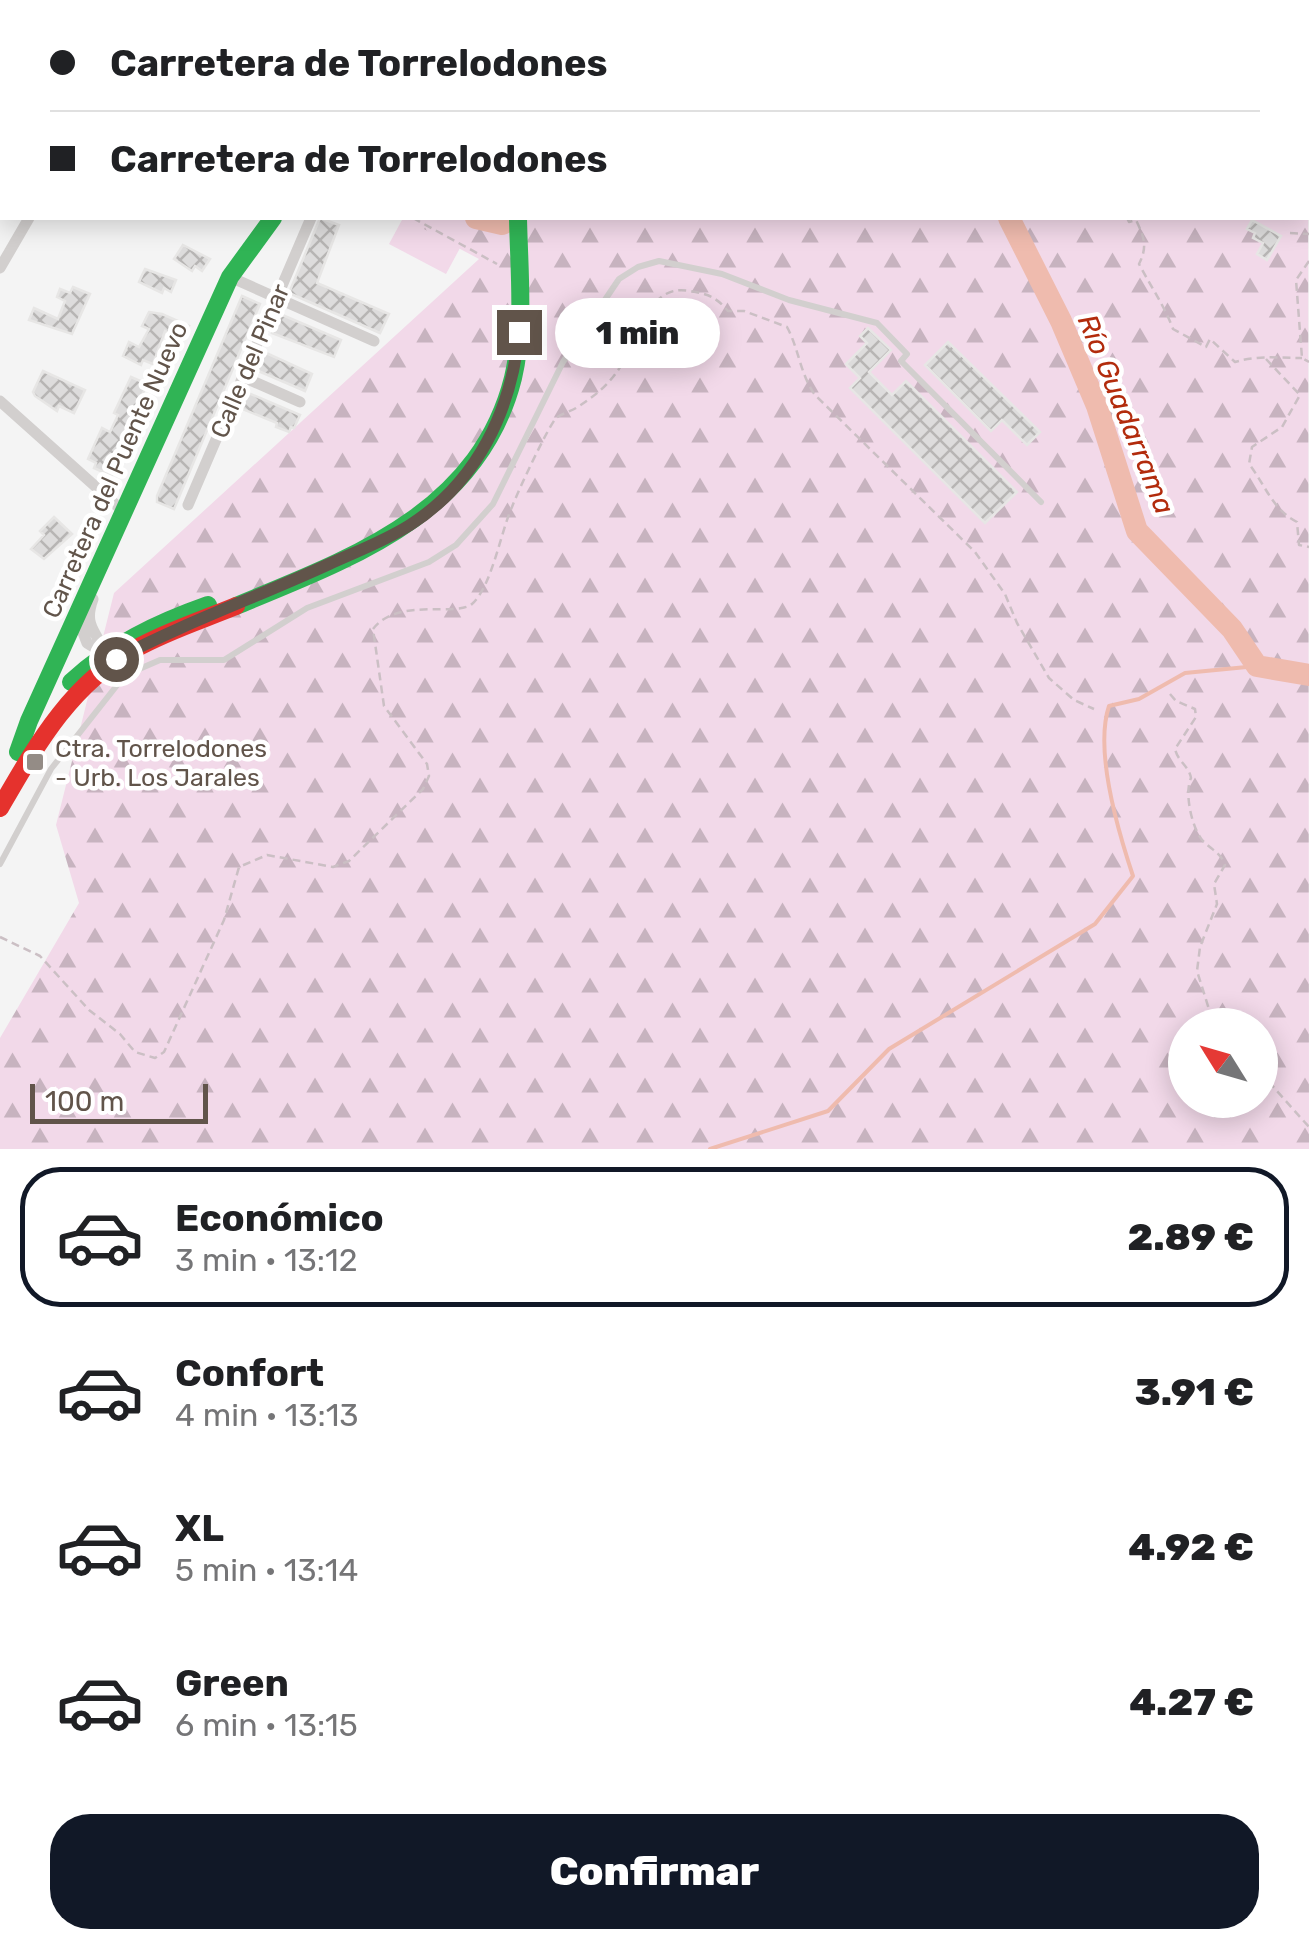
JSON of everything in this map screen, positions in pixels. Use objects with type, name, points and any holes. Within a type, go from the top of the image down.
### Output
[{"type":"main road","name":"Carretera del Puente Nuevo","points":[[18,752],[28,722],[230,277],[272,220]]},
{"type":"main road","points":[[0,788],[44,713],[102,654],[336,561],[394,534],[437,506],[482,452],[504,407],[514,375],[518,220]]},
{"type":"main road","points":[[0,808],[51,722],[75,694],[116,659],[166,626]]},
{"type":"street","points":[[0,268],[28,220]]},
{"type":"street","name":"Calle del Pinar","points":[[188,505],[310,220]]},
{"type":"street","points":[[230,277],[374,342]]},
{"type":"street","points":[[243,377],[300,402]]},
{"type":"street","points":[[0,402],[124,512]]},
{"type":"street","points":[[51,722],[62,700],[102,654],[87,614],[106,557]]},
{"type":"street","points":[[93,598],[97,629],[106,636],[114,638],[166,626]]},
{"type":"street","points":[[76,617],[87,643],[102,654]]},
{"type":"lane","points":[[0,864],[51,770],[118,684],[137,670],[160,660],[224,660],[306,608],[429,562],[456,545],[493,504],[563,362],[619,279],[638,267],[659,261],[722,274],[789,300],[877,323],[907,354],[901,361],[1041,502]]},
{"type":"path","points":[[417,220],[497,264]]},
{"type":"path","points":[[1136,220],[1146,250],[1140,264],[1163,301],[1173,329],[1206,347],[1210,339],[1235,362],[1282,354],[1309,362]]},
{"type":"path","points":[[1290,233],[1309,234]]},
{"type":"path","points":[[1302,358],[1296,280],[1309,261]]},
{"type":"path","points":[[0,937],[40,956],[89,1010],[120,1034],[135,1052],[156,1058],[164,1052],[224,920],[239,867],[267,855],[333,867],[349,861],[423,789],[429,776],[427,764],[384,706],[372,629],[379,620],[394,614],[430,607],[466,608],[475,602],[503,540],[510,509],[557,418],[598,394],[618,372],[653,302],[666,291],[681,289],[714,296],[728,311],[744,312],[786,327],[796,343],[804,380],[815,396],[974,552],[1005,594],[1049,678],[1074,700],[1094,709]]},
{"type":"path","points":[[1266,356],[1265,362],[1290,382],[1300,396],[1282,427],[1252,447],[1250,464],[1269,490],[1271,502],[1281,514],[1297,522],[1299,545],[1309,547]]},
{"type":"path","points":[[1170,694],[1195,709],[1196,718],[1175,749],[1178,759],[1190,770],[1188,786],[1196,830],[1225,865],[1214,884],[1217,904],[1200,947],[1197,971],[1209,1008]]},
{"type":"path","points":[[1278,1092],[1309,1127]]},
{"type":"green space","points":[[402,220],[407,220],[460,248],[446,274],[389,244]]},
{"type":"green space","points":[[406,220],[1308,220],[1309,1149],[0,1149],[0,1038],[79,903],[56,825],[114,593],[479,259]]},
{"type":"building","points":[[319,220],[325,220],[339,225],[317,283],[389,314],[380,333],[289,293]]},
{"type":"building","points":[[1252,220],[1281,236],[1267,260],[1257,254],[1263,243],[1247,229]]},
{"type":"building","points":[[183,245],[210,259],[202,271],[195,266],[192,271],[174,259]]},
{"type":"building","points":[[145,269],[176,280],[171,292],[164,288],[162,293],[139,282]]},
{"type":"building","points":[[73,287],[90,294],[72,334],[29,320],[34,308],[58,319],[65,301],[57,297],[60,289],[70,293]]},
{"type":"building","points":[[242,296],[260,304],[174,509],[157,502],[157,496]]},
{"type":"building","points":[[149,312],[189,326],[183,339],[165,331],[153,364],[143,360],[141,365],[123,356],[129,342],[139,347],[149,329],[142,326]]},
{"type":"building","points":[[280,314],[341,340],[334,357],[272,333]]},
{"type":"building","points":[[868,328],[891,350],[869,372],[892,395],[906,381],[1017,492],[985,523],[850,388],[860,378],[846,364],[867,343],[860,336]]},
{"type":"building","points":[[948,342],[1040,432],[1027,445],[1002,420],[991,431],[925,365]]},
{"type":"building","points":[[264,352],[312,374],[305,391],[256,370]]},
{"type":"building","points":[[43,371],[85,390],[74,413],[59,406],[57,411],[35,396],[33,392]]},
{"type":"building","points":[[131,377],[147,384],[125,434],[130,436],[126,446],[122,444],[112,464],[116,466],[112,476],[94,468],[96,463],[88,459],[102,428],[110,432],[118,415],[114,413]]},
{"type":"building","points":[[246,392],[300,415],[294,428],[289,432],[240,408]]},
{"type":"building","points":[[54,517],[72,534],[44,559],[31,549],[44,535],[40,531]]},
{"type":"waterway","name":"Río Guadarrama","points":[[485,220],[502,224],[511,220]]},
{"type":"waterway","name":"Río Guadarrama","points":[[1010,220],[1061,321],[1097,406],[1137,531],[1232,629],[1257,666],[1309,675]]},
{"type":"waterway","points":[[710,1149],[828,1111],[889,1049],[1095,924],[1133,876],[1106,768],[1105,724],[1109,706],[1139,699],[1185,673],[1257,666]]},
{"type":"traffic: fast","points":[[18,752],[230,277],[272,220]]},
{"type":"traffic: fast","points":[[236,606],[323,569],[405,525],[441,497],[472,464],[496,425],[517,359],[518,220]]},
{"type":"traffic: fast","points":[[71,682],[135,636],[208,605]]},
{"type":"traffic: jam","points":[[0,808],[41,740],[92,680],[147,643],[236,606]]},
{"type":"place","name":"Ctra. Torrelodones - Urb. Los Jarales","points":[[35,762]]},
{"type":"route","points":[[116,659],[162,635],[380,542],[437,506],[467,472],[494,430],[514,375],[519,332]]}]
